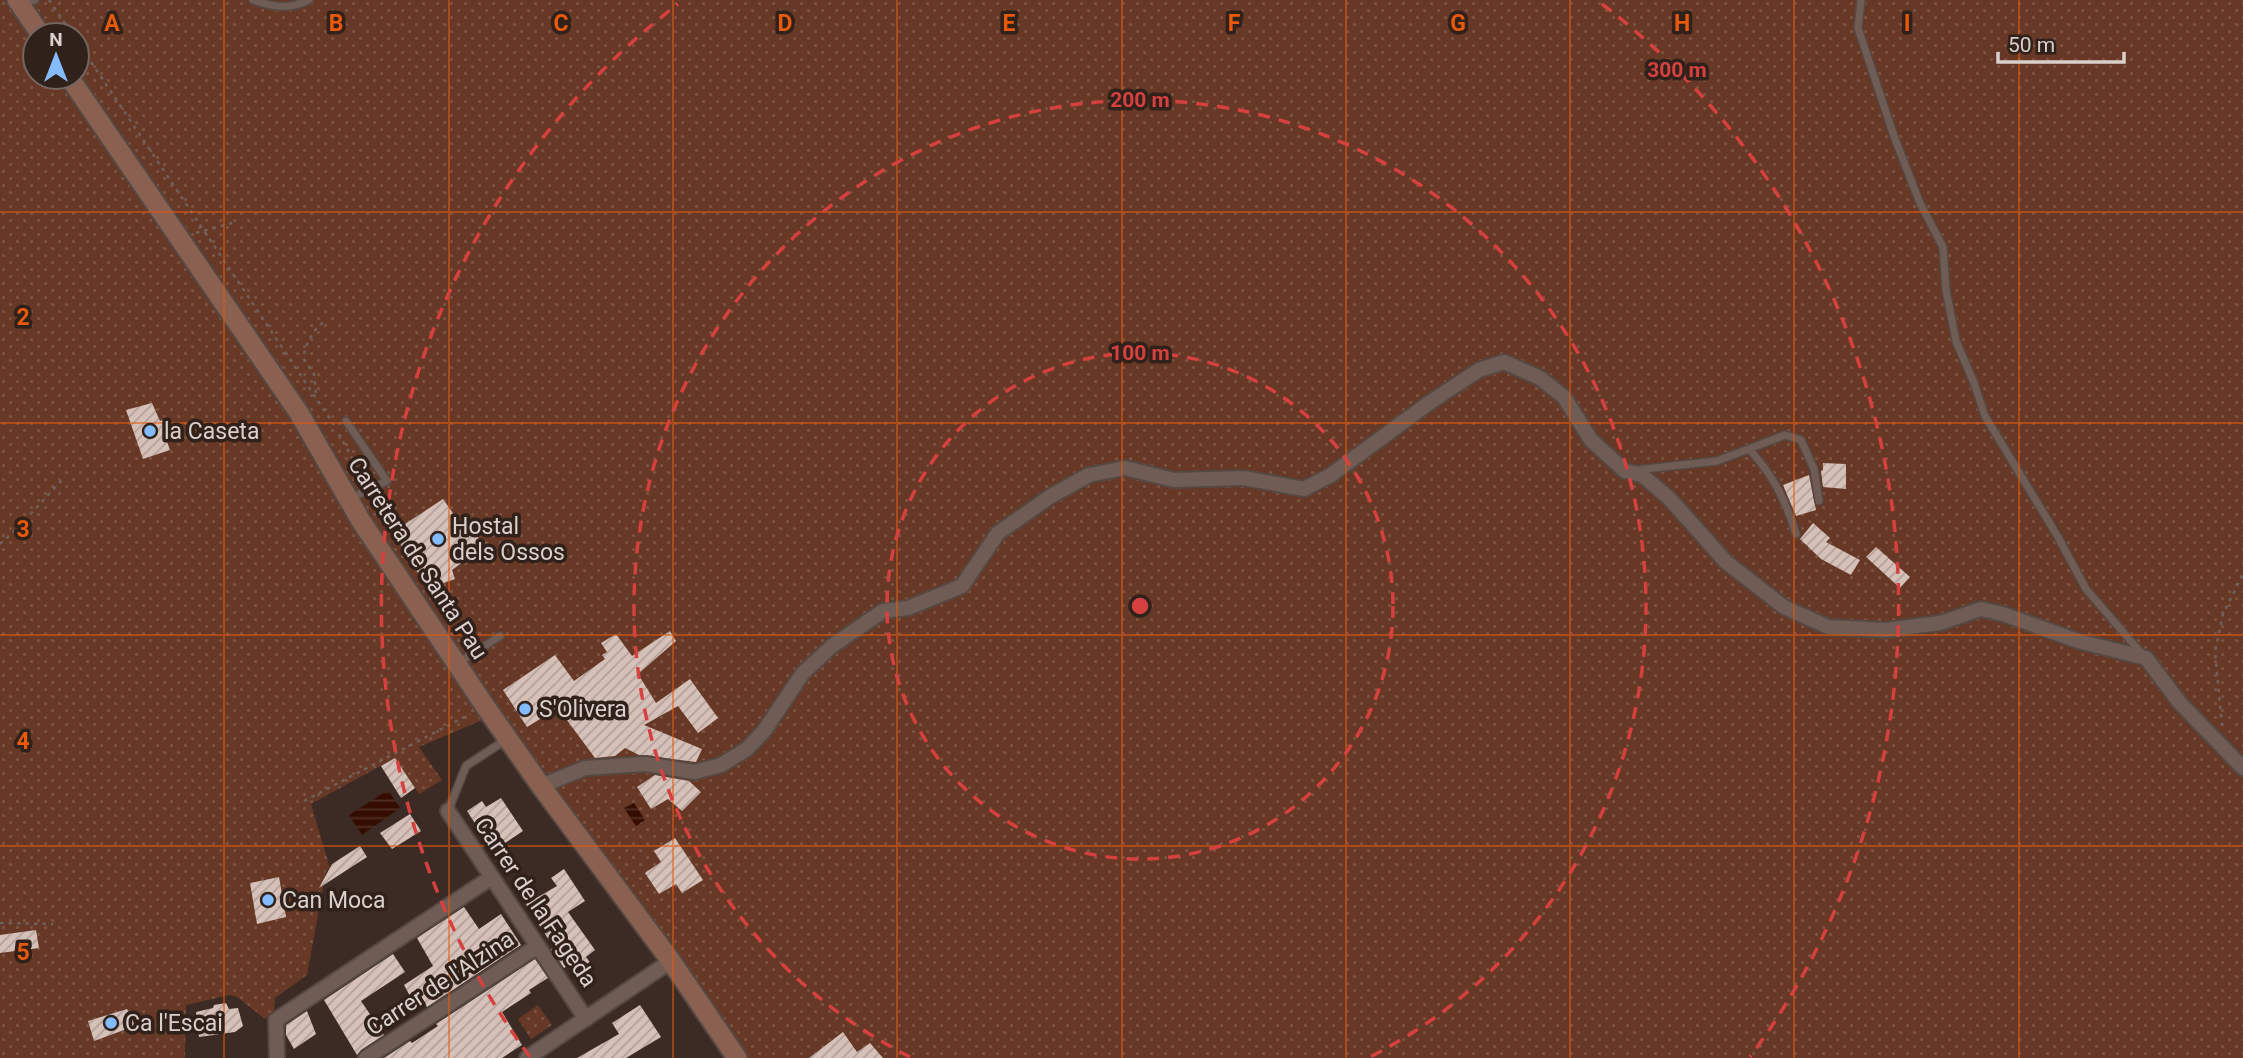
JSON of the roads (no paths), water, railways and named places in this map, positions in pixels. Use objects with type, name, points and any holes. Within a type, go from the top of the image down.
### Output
[{"type":"main road","points":[[24,2],[34,21]]},
{"type":"main road","name":"Carretera de Santa Pau","points":[[79,91],[299,414],[348,499],[485,706],[671,961],[737,1058]]},
{"type":"street","points":[[541,786],[585,768],[646,764],[695,772],[721,765],[747,749],[764,731],[803,673],[832,646],[883,611],[908,608],[962,586],[998,533],[1051,496],[1089,475],[1125,468],[1174,480],[1244,478],[1304,489],[1331,475],[1479,370],[1504,362],[1541,378],[1564,397],[1591,440],[1625,471],[1642,475],[1670,499],[1726,562],[1784,607],[1828,626],[1886,630],[1940,624],[1981,608],[2078,641],[2131,650],[2146,658],[2180,703],[2243,768]]},
{"type":"street","name":"Carrer de la Fageda","points":[[448,811],[586,1019]]},
{"type":"street","points":[[277,1058],[276,1020],[492,877]]},
{"type":"street","name":"Carrer de l'Alzina","points":[[366,1058],[538,946]]},
{"type":"street","points":[[527,1058],[671,961]]},
{"type":"lane","points":[[253,0],[270,6],[296,6],[309,0]]},
{"type":"lane","points":[[1861,0],[1858,28],[1895,139],[1920,203],[1943,247],[1946,290],[1956,341],[1985,416],[2086,589],[2131,650]]},
{"type":"lane","points":[[346,421],[387,481],[348,499]]},
{"type":"lane","points":[[1625,471],[1717,461],[1785,435],[1801,440],[1814,469],[1819,501]]},
{"type":"lane","points":[[1750,450],[1768,471],[1786,501],[1796,534]]},
{"type":"lane","points":[[457,664],[500,636]]},
{"type":"lane","points":[[448,811],[466,766],[509,738]]},
{"type":"place","name":"la Caseta","points":[[150,431]]},
{"type":"place","name":"Hostal dels Ossos","points":[[438,539]]},
{"type":"place","name":"S'Olivera","points":[[525,709]]},
{"type":"place","name":"Can Moca","points":[[268,900]]},
{"type":"place","name":"Ca l'Escai","points":[[111,1023]]}]
